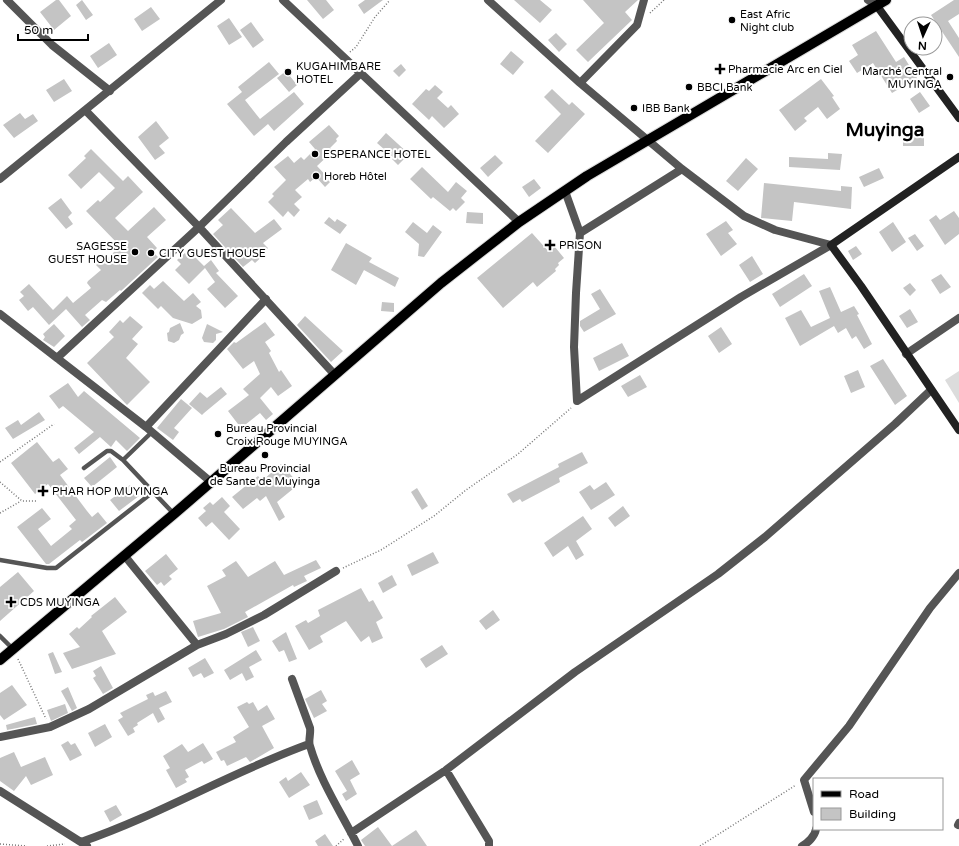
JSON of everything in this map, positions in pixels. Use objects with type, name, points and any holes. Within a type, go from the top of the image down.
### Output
[{"type":"main road","points":[[0,660],[174,514],[441,283],[520,222],[565,191],[872,3],[886,0]]},
{"type":"street","points":[[8,0],[52,45],[110,91]]},
{"type":"street","points":[[0,179],[86,111],[221,0]]},
{"type":"street","points":[[283,0],[520,222]]},
{"type":"street","points":[[488,0],[580,83],[682,169],[744,216],[775,230],[831,245],[862,286],[906,354],[959,430]]},
{"type":"street","points":[[580,83],[637,25],[644,0]]},
{"type":"street","points":[[872,3],[959,118]]},
{"type":"street","points":[[57,358],[199,227],[292,136],[361,73]]},
{"type":"street","points":[[86,111],[199,227],[335,375]]},
{"type":"street","points":[[565,191],[580,233],[574,347],[577,401],[741,297],[831,245],[959,157]]},
{"type":"street","points":[[580,233],[682,169]]},
{"type":"street","points":[[149,429],[266,300]]},
{"type":"street","points":[[0,314],[149,429],[211,482]]},
{"type":"street","points":[[906,354],[959,318]]},
{"type":"street","points":[[351,833],[446,770],[575,672],[718,574],[765,537],[895,424],[931,390]]},
{"type":"street","points":[[124,555],[197,645]]},
{"type":"street","points":[[0,737],[50,727],[89,709],[197,645],[226,634],[264,615],[336,571]]},
{"type":"street","points":[[813,809],[804,780],[849,726],[930,608],[959,573]]},
{"type":"street","points":[[292,679],[310,728],[311,735],[309,744],[329,792],[358,846]]},
{"type":"street","points":[[0,791],[84,844],[142,819],[242,770],[309,744]]},
{"type":"street","points":[[446,770],[489,841],[489,846]]},
{"type":"street","points":[[802,846],[806,844],[816,830]]},
{"type":"lane","points":[[122,460],[149,429]]},
{"type":"lane","points":[[84,468],[107,451],[115,453],[174,514]]},
{"type":"lane","points":[[0,560],[47,568],[56,568],[153,492]]},
{"type":"lane","points":[[0,636],[13,650]]},
{"type":"path","points":[[345,57],[356,47],[375,17],[390,0]]},
{"type":"path","points":[[336,571],[381,550],[434,516],[466,490],[518,454],[562,417],[577,401]]},
{"type":"path","points":[[0,462],[54,424]]},
{"type":"path","points":[[0,482],[22,501]]},
{"type":"path","points":[[0,513],[22,501],[37,501]]},
{"type":"path","points":[[13,650],[50,727]]},
{"type":"path","points":[[700,846],[778,795],[804,780]]},
{"type":"path","points":[[336,846],[351,833]]},
{"type":"path","points":[[0,844],[27,846]]},
{"type":"path","points":[[48,846],[84,844]]},
{"type":"shaded area","points":[[959,371],[959,403],[945,380]]},
{"type":"building","points":[[56,0],[59,0],[71,16],[54,30],[40,12]]},
{"type":"building","points":[[82,0],[93,15],[86,20],[76,5]]},
{"type":"building","points":[[307,0],[326,0],[334,10],[323,19]]},
{"type":"building","points":[[365,0],[383,0],[364,14],[358,5]]},
{"type":"building","points":[[514,0],[540,0],[552,10],[540,23]]},
{"type":"building","points":[[583,0],[638,0],[625,12],[632,20],[588,62],[576,50],[604,23]]},
{"type":"building","points":[[954,0],[959,0],[959,14],[948,21],[959,38],[959,57],[943,33],[943,16],[931,15]]},
{"type":"building","points":[[151,7],[160,19],[142,31],[134,19]]},
{"type":"building","points":[[229,18],[242,37],[229,45],[217,26]]},
{"type":"building","points":[[251,22],[264,40],[253,48],[240,30]]},
{"type":"building","points":[[876,31],[896,62],[904,57],[917,78],[892,93],[873,63],[857,73],[849,61],[858,55],[852,45]]},
{"type":"building","points":[[556,33],[567,44],[559,52],[548,40]]},
{"type":"building","points":[[109,43],[117,55],[98,68],[90,56]]},
{"type":"building","points":[[511,51],[524,62],[513,75],[500,64]]},
{"type":"building","points":[[269,62],[279,74],[245,100],[260,119],[294,92],[304,104],[274,131],[268,124],[254,136],[227,104],[242,92],[238,87]]},
{"type":"building","points":[[401,64],[406,70],[399,77],[393,71]]},
{"type":"building","points":[[286,71],[297,85],[289,92],[277,78]]},
{"type":"building","points":[[64,79],[72,91],[54,102],[46,90]]},
{"type":"building","points":[[821,79],[834,96],[832,97],[840,109],[827,119],[818,107],[804,118],[807,121],[795,131],[779,110]]},
{"type":"building","points":[[435,85],[443,92],[437,98],[448,108],[451,105],[459,114],[444,128],[432,116],[429,120],[412,104],[426,89],[429,91]]},
{"type":"building","points":[[552,89],[569,105],[572,102],[585,114],[548,153],[535,141],[561,114],[544,97]]},
{"type":"building","points":[[920,92],[930,106],[919,113],[910,99]]},
{"type":"building","points":[[20,113],[25,119],[33,114],[38,121],[14,138],[3,125]]},
{"type":"building","points":[[156,121],[169,138],[159,146],[165,153],[155,160],[138,137]]},
{"type":"building","points":[[329,125],[339,136],[336,139],[337,141],[330,148],[333,151],[317,166],[331,181],[325,187],[316,177],[310,182],[308,179],[295,190],[302,197],[294,204],[300,210],[294,217],[288,211],[283,217],[268,202],[274,196],[272,194],[286,180],[274,167],[288,156],[294,163],[301,157],[304,160],[315,149],[309,142]]},
{"type":"building","points":[[386,133],[409,154],[398,165],[392,159],[394,158],[377,143]]},
{"type":"building","points":[[903,135],[924,135],[924,146],[903,146]]},
{"type":"building","points":[[91,149],[123,181],[128,176],[143,192],[115,218],[128,231],[154,207],[166,220],[147,237],[157,248],[153,252],[158,257],[121,291],[120,290],[106,302],[102,300],[85,315],[90,320],[82,327],[66,309],[49,325],[33,307],[28,311],[19,300],[24,296],[20,292],[29,284],[53,310],[67,296],[73,303],[91,288],[87,283],[88,281],[101,270],[96,265],[105,256],[108,258],[120,246],[86,211],[98,200],[100,202],[115,188],[99,172],[81,189],[68,175],[86,158],[84,156]]},
{"type":"building","points":[[828,153],[842,154],[840,170],[789,167],[789,157],[828,159]]},
{"type":"building","points":[[495,155],[503,163],[488,177],[480,168]]},
{"type":"building","points":[[746,158],[758,169],[738,191],[726,181]]},
{"type":"building","points":[[422,167],[448,192],[456,182],[467,191],[461,198],[465,202],[456,211],[453,208],[450,211],[433,197],[431,199],[410,179]]},
{"type":"building","points":[[879,168],[884,178],[864,187],[859,177]]},
{"type":"building","points":[[534,179],[541,188],[529,197],[522,187]]},
{"type":"building","points":[[764,183],[841,191],[841,186],[852,187],[851,209],[794,202],[792,221],[761,218]]},
{"type":"building","points":[[61,198],[72,213],[68,217],[73,224],[66,229],[48,208]]},
{"type":"building","points":[[231,208],[255,233],[274,219],[282,229],[263,243],[268,248],[263,253],[265,254],[255,263],[252,260],[243,267],[213,234],[223,225],[218,220]]},
{"type":"building","points":[[954,211],[959,218],[959,234],[945,245],[929,220],[936,215],[940,220]]},
{"type":"building","points":[[467,212],[483,213],[483,224],[466,223]]},
{"type":"building","points":[[329,217],[335,222],[337,219],[347,225],[340,234],[324,223]]},
{"type":"building","points":[[726,221],[733,230],[728,233],[737,244],[721,256],[706,234]]},
{"type":"building","points":[[413,222],[427,233],[433,225],[442,232],[424,257],[418,256],[419,244],[405,232]]},
{"type":"building","points":[[893,222],[906,242],[892,252],[879,232]]},
{"type":"building","points":[[532,233],[549,252],[555,247],[564,258],[558,263],[559,265],[555,269],[556,271],[537,287],[533,282],[503,308],[477,278]]},
{"type":"building","points":[[915,234],[924,246],[917,251],[908,238]]},
{"type":"building","points":[[346,243],[372,258],[369,262],[399,278],[395,287],[364,270],[356,285],[331,270]]},
{"type":"building","points":[[856,246],[862,254],[853,260],[848,251]]},
{"type":"building","points":[[185,253],[189,257],[192,254],[204,266],[211,260],[219,271],[216,273],[238,296],[225,308],[207,289],[215,282],[205,268],[189,284],[175,270],[181,264],[177,260]]},
{"type":"building","points":[[752,256],[763,274],[750,282],[739,265]]},
{"type":"building","points":[[804,274],[812,286],[780,307],[772,294]]},
{"type":"building","points":[[941,274],[951,287],[940,294],[931,280]]},
{"type":"building","points":[[163,281],[184,301],[193,293],[201,302],[196,306],[201,310],[202,318],[192,324],[173,318],[161,306],[158,309],[142,293],[150,285],[154,289]]},
{"type":"building","points":[[910,283],[916,290],[910,296],[903,288]]},
{"type":"building","points":[[830,287],[841,312],[854,306],[872,344],[864,349],[856,336],[852,339],[846,328],[838,333],[834,326],[800,346],[785,318],[801,310],[811,327],[830,318],[819,291]]},
{"type":"building","points":[[600,289],[616,314],[584,332],[580,326],[580,321],[600,309],[591,294]]},
{"type":"building","points":[[382,302],[394,303],[394,312],[381,311]]},
{"type":"building","points":[[910,309],[918,322],[907,328],[899,316]]},
{"type":"building","points":[[130,316],[143,327],[132,339],[138,344],[126,358],[150,382],[127,405],[87,363],[114,337],[109,332],[120,320],[123,323]]},
{"type":"building","points":[[305,316],[343,351],[331,362],[297,325]]},
{"type":"building","points":[[265,322],[275,335],[265,342],[271,351],[269,353],[279,372],[281,370],[292,386],[278,396],[271,387],[260,398],[273,414],[266,420],[260,413],[241,428],[228,411],[249,395],[243,389],[260,374],[254,361],[243,369],[227,349],[234,342],[236,343]]},
{"type":"building","points":[[180,323],[184,333],[181,335],[179,340],[174,343],[168,341],[167,333],[169,332],[170,328]]},
{"type":"building","points":[[54,324],[65,336],[54,347],[43,340],[45,337],[43,334]]},
{"type":"building","points":[[207,324],[223,332],[216,334],[216,340],[213,343],[204,342],[202,338]]},
{"type":"building","points":[[721,327],[732,344],[719,353],[708,336]]},
{"type":"building","points":[[622,343],[629,356],[599,371],[593,358]]},
{"type":"building","points":[[883,359],[907,396],[895,405],[870,366]]},
{"type":"building","points":[[858,370],[865,387],[851,393],[844,376]]},
{"type":"building","points":[[640,375],[647,387],[628,397],[621,386]]},
{"type":"building","points":[[68,383],[78,397],[84,391],[140,438],[127,451],[116,440],[111,447],[100,437],[79,454],[74,448],[94,432],[63,406],[59,409],[49,396]]},
{"type":"building","points":[[221,387],[227,394],[202,415],[189,404],[200,392],[207,398]]},
{"type":"building","points":[[181,399],[192,408],[174,428],[179,432],[173,440],[157,428]]},
{"type":"building","points":[[39,412],[45,420],[13,439],[5,428],[18,420],[21,425]]},
{"type":"building","points":[[37,442],[53,462],[59,458],[68,469],[60,475],[92,517],[98,512],[107,523],[82,542],[80,540],[49,564],[46,564],[17,527],[42,508],[51,519],[38,529],[51,546],[72,529],[69,526],[76,520],[48,484],[35,494],[11,463]]},
{"type":"building","points":[[582,452],[588,463],[559,478],[560,482],[522,502],[520,499],[513,503],[507,494],[559,467],[558,464]]},
{"type":"building","points":[[110,457],[117,467],[92,487],[84,478]]},
{"type":"building","points":[[281,464],[299,484],[277,502],[285,517],[279,521],[266,496],[260,501],[257,498],[243,509],[232,497],[258,476],[262,481]]},
{"type":"building","points":[[606,482],[615,495],[591,510],[579,492],[590,485],[594,490]]},
{"type":"building","points":[[130,485],[139,496],[119,511],[110,500]]},
{"type":"building","points":[[417,488],[428,506],[422,510],[411,492]]},
{"type":"building","points":[[222,497],[230,506],[224,512],[240,529],[229,540],[212,522],[206,527],[198,518],[206,511],[203,508],[210,502],[213,505]]},
{"type":"building","points":[[623,506],[630,516],[615,527],[608,518]]},
{"type":"building","points":[[583,516],[592,529],[576,541],[584,555],[576,560],[568,546],[553,557],[544,543]]},
{"type":"building","points":[[433,552],[439,563],[412,576],[407,565]]},
{"type":"building","points":[[166,554],[178,569],[169,576],[172,579],[164,586],[161,582],[157,585],[145,571]]},
{"type":"building","points":[[316,560],[321,568],[304,576],[307,581],[294,587],[293,585],[245,612],[248,617],[224,629],[198,637],[193,621],[221,613],[207,586],[226,576],[222,570],[236,561],[248,577],[275,561],[284,575]]},
{"type":"building","name":"CDS MUYINGA","points":[[18,572],[34,591],[0,621],[0,587]]},
{"type":"building","points":[[392,575],[397,585],[383,593],[378,583]]},
{"type":"building","points":[[361,588],[369,602],[373,600],[383,618],[376,622],[383,638],[372,643],[369,636],[361,642],[346,621],[320,636],[323,642],[309,650],[295,626],[306,620],[308,623],[320,616],[318,610]]},
{"type":"building","points":[[115,597],[127,612],[102,631],[116,654],[72,669],[63,653],[80,647],[69,634],[77,627],[79,629],[92,617],[91,616]]},
{"type":"building","points":[[493,610],[500,620],[486,630],[479,621]]},
{"type":"building","points":[[253,627],[260,641],[248,647],[241,632]]},
{"type":"building","points":[[286,632],[297,659],[289,662],[284,650],[279,652],[272,641]]},
{"type":"building","points":[[442,645],[448,654],[426,668],[420,659]]},
{"type":"building","points":[[256,650],[262,660],[249,667],[254,677],[246,681],[242,673],[230,680],[224,670]]},
{"type":"building","points":[[53,652],[62,672],[55,674],[48,654]]},
{"type":"building","points":[[205,658],[214,673],[204,678],[201,673],[193,677],[188,668]]},
{"type":"building","points":[[101,666],[113,688],[103,694],[93,678],[96,676],[93,671]]},
{"type":"building","points":[[12,685],[27,705],[4,720],[0,715],[0,693]]},
{"type":"building","points":[[68,687],[77,708],[72,711],[61,691]]},
{"type":"building","points":[[321,690],[327,701],[322,704],[327,711],[314,718],[305,699]]},
{"type":"building","points":[[166,691],[172,702],[159,708],[165,719],[158,723],[153,713],[137,723],[138,725],[133,728],[135,732],[128,736],[118,720],[123,717],[120,713],[148,699],[146,695],[153,692],[155,696]]},
{"type":"building","points":[[247,702],[249,704],[253,702],[258,711],[267,705],[275,719],[262,726],[274,748],[250,762],[246,757],[227,766],[224,760],[221,761],[216,752],[236,742],[233,737],[249,727],[237,707]]},
{"type":"building","points":[[65,704],[68,713],[51,721],[47,710]]},
{"type":"building","points":[[35,717],[37,724],[7,730],[6,725]]},
{"type":"building","points":[[105,724],[112,737],[95,747],[88,733]]},
{"type":"building","points":[[68,741],[71,745],[75,743],[82,755],[70,761],[61,745]]},
{"type":"building","points":[[203,743],[213,759],[204,764],[202,761],[185,770],[189,777],[185,779],[187,782],[176,788],[166,770],[170,768],[163,756],[182,744],[188,752]]},
{"type":"building","points":[[14,752],[21,767],[45,757],[53,775],[31,785],[26,776],[14,791],[0,781],[0,758]]},
{"type":"building","points":[[352,760],[360,774],[350,780],[357,794],[346,801],[342,794],[347,791],[335,771]]},
{"type":"building","points":[[301,772],[310,785],[289,798],[279,782],[286,777],[288,781]]},
{"type":"building","points":[[317,800],[323,814],[309,820],[303,806]]},
{"type":"building","points":[[116,805],[122,815],[110,822],[104,811]]},
{"type":"building","points":[[378,827],[392,846],[365,846],[361,840]]},
{"type":"building","points":[[416,830],[427,846],[392,846]]},
{"type":"building","points":[[325,834],[333,846],[318,846],[315,841]]},
{"type":"place","name":"East Afric Night club","points":[[732,20]]},
{"type":"place","name":"Pharmacie Arc en Ciel","points":[[720,69]]},
{"type":"place","name":"KUGAHIMBARE HOTEL","points":[[288,72]]},
{"type":"place","name":"Marché Central MUYINGA","points":[[950,77]]},
{"type":"place","name":"BBCI Bank","points":[[689,87]]},
{"type":"place","name":"IBB Bank","points":[[634,108]]},
{"type":"place","name":"ESPERANCE HOTEL","points":[[315,154]]},
{"type":"place","name":"Horeb Hôtel","points":[[316,176]]},
{"type":"place","name":"PRISON","points":[[550,245]]},
{"type":"place","name":"SAGESSE GUEST HOUSE","points":[[135,252]]},
{"type":"place","name":"CITY GUEST HOUSE","points":[[151,253]]},
{"type":"place","name":"Bureau Provincial Croix Rouge MUYINGA","points":[[218,434]]},
{"type":"place","name":"Bureau Provincial de Sante de Muyinga","points":[[265,455]]},
{"type":"place","name":"PHAR HOP MUYINGA","points":[[43,491]]},
{"type":"place","name":"CDS MUYINGA","points":[[11,602]]},
{"type":"district","name":"Muyinga","points":[[885,129]]}]
